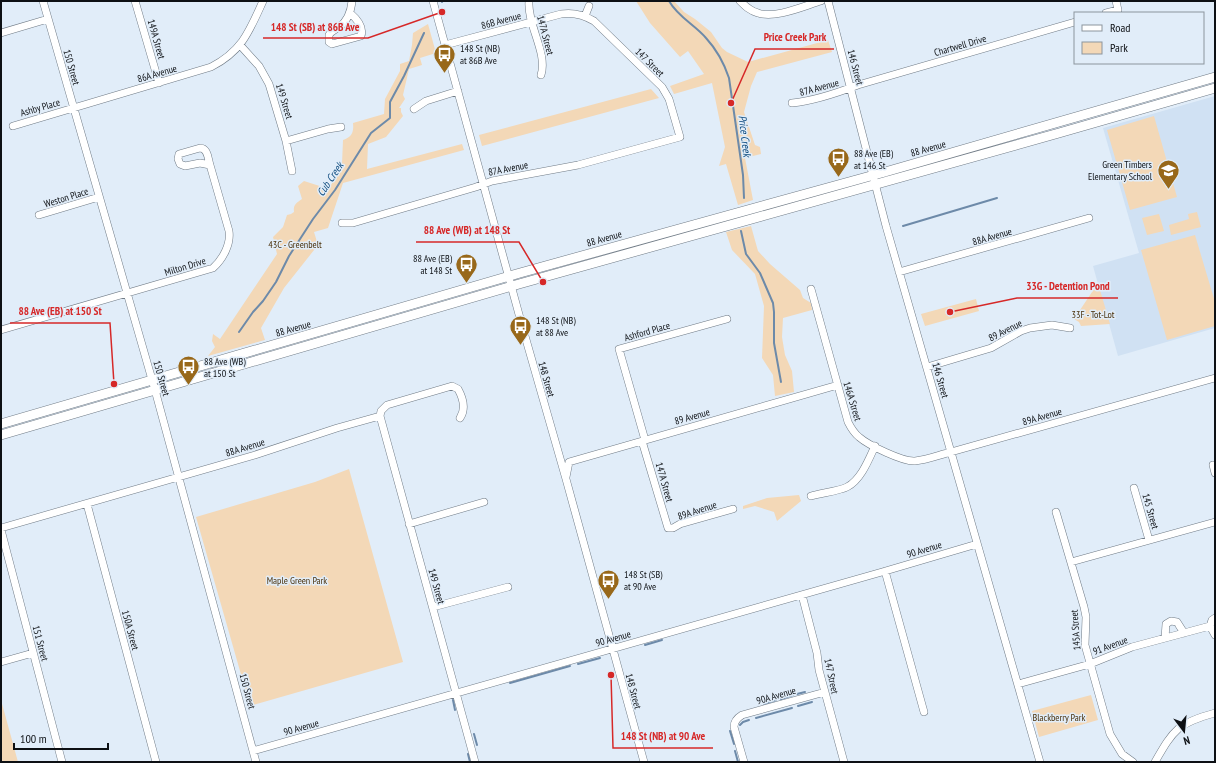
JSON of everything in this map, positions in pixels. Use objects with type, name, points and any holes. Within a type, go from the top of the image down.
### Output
[{"type":"main road","name":"88 Avenue","points":[[1,424],[508,276],[873,175],[1215,77]]},
{"type":"main road","points":[[1,435],[511,286],[876,185],[1215,88]]},
{"type":"street","name":"150 Street","points":[[43,1],[155,390],[256,762]]},
{"type":"street","name":"149A Street","points":[[135,1],[159,83]]},
{"type":"street","name":"86A Avenue","points":[[73,108],[208,69],[222,61],[240,46],[263,1]]},
{"type":"street","points":[[350,13],[359,23],[362,30],[361,36],[332,44],[329,42],[328,35],[342,25],[348,18],[352,1]]},
{"type":"street","name":"148 Street","points":[[433,1],[508,276],[644,762]]},
{"type":"street","name":"147A Street","points":[[529,1],[528,6],[531,22],[543,61],[542,75]]},
{"type":"street","points":[[740,1],[754,12],[763,15],[777,14],[821,1]]},
{"type":"street","name":"146 Street","points":[[828,1],[899,272],[1040,762]]},
{"type":"street","points":[[1110,12],[1118,10],[1116,1]]},
{"type":"street","points":[[585,16],[589,6]]},
{"type":"street","name":"86B Avenue","points":[[445,45],[564,13],[585,16]]},
{"type":"street","name":"147 Street","points":[[585,16],[594,21],[662,87],[669,98],[680,137]]},
{"type":"street","points":[[1,33],[48,19]]},
{"type":"street","name":"Chartwell Drive","points":[[851,88],[1074,22]]},
{"type":"street","name":"149 Street","points":[[240,46],[251,55],[268,81],[286,141],[292,171]]},
{"type":"street","name":"87A Avenue","points":[[792,103],[804,102],[851,88]]},
{"type":"street","points":[[414,109],[426,101],[458,91]]},
{"type":"street","name":"Ashby Place","points":[[13,126],[73,108]]},
{"type":"street","points":[[286,141],[328,129],[341,127]]},
{"type":"street","name":"87A Avenue","points":[[342,223],[353,223],[493,181],[578,164],[680,137]]},
{"type":"street","name":"Milton Drive","points":[[1,330],[213,268],[219,261],[229,243],[230,236],[210,165]]},
{"type":"street","name":"Weston Place","points":[[39,215],[99,197]]},
{"type":"street","name":"88A Avenue","points":[[899,272],[1089,218]]},
{"type":"street","name":"146A Street","points":[[812,289],[851,428],[858,436],[875,446]]},
{"type":"street","name":"Ashford Place","points":[[644,441],[619,349],[727,319]]},
{"type":"street","name":"89 Avenue","points":[[927,367],[999,345],[1013,335],[1030,328],[1052,325],[1070,328]]},
{"type":"street","name":"89A Avenue","points":[[875,446],[909,461],[921,460],[1215,378]]},
{"type":"street","name":"89 Avenue","points":[[566,479],[569,462],[838,385]]},
{"type":"street","name":"88A Avenue","points":[[1,529],[255,455],[337,428],[380,416],[381,411],[387,405],[452,386],[458,389],[462,400],[464,411],[460,418]]},
{"type":"street","name":"149 Street","points":[[380,416],[475,762]]},
{"type":"street","name":"147A Street","points":[[644,441],[668,528]]},
{"type":"street","points":[[811,496],[847,487],[856,480],[863,470],[875,446]]},
{"type":"street","name":"145 Street","points":[[1134,488],[1149,540]]},
{"type":"street","points":[[409,524],[484,502]]},
{"type":"street","name":"150A Street","points":[[87,504],[156,762]]},
{"type":"street","name":"89A Avenue","points":[[668,528],[673,528],[680,524],[733,509]]},
{"type":"street","name":"145A Street","points":[[1056,512],[1084,607],[1086,617],[1085,645],[1110,734],[1122,754],[1133,762]]},
{"type":"street","points":[[1071,562],[1215,522]]},
{"type":"street","name":"151 Street","points":[[1,529],[62,762]]},
{"type":"street","name":"90 Avenue","points":[[253,751],[978,544]]},
{"type":"street","points":[[886,571],[924,712]]},
{"type":"street","points":[[433,607],[508,587]]},
{"type":"street","name":"147 Street","points":[[802,595],[818,653],[819,670],[844,762]]},
{"type":"street","points":[[1215,618],[1212,620],[1210,626],[1215,635]]},
{"type":"street","points":[[1165,638],[1166,624],[1171,621],[1177,622],[1184,633]]},
{"type":"street","name":"91 Avenue","points":[[1018,684],[1090,664],[1132,647],[1210,626]]},
{"type":"street","points":[[1,662],[33,653]]},
{"type":"street","name":"90A Avenue","points":[[744,762],[734,727],[735,721],[742,715],[825,692]]},
{"type":"street","points":[[1155,762],[1169,738],[1180,727],[1196,718],[1215,713]]},
{"type":"shaded area","name":"Green Timbers Elementary School","points":[[1215,96],[1215,328],[1118,356],[1093,266],[1139,253],[1103,128]]},
{"type":"green space","points":[[636,1],[674,1],[684,12],[711,32],[722,48],[748,62],[828,40],[832,52],[757,72],[751,86],[744,112],[755,145],[760,147],[761,154],[745,158],[753,200],[738,205],[726,164],[719,166],[725,147],[712,83],[674,94],[670,86],[704,74],[688,51],[680,57],[650,23]]},
{"type":"green space","name":"43C - Greenbelt","points":[[428,24],[436,53],[420,58],[422,65],[409,69],[403,95],[405,99],[399,108],[401,108],[403,116],[386,137],[368,144],[367,169],[462,144],[464,150],[343,183],[328,228],[314,232],[318,245],[284,288],[261,328],[265,340],[208,356],[215,347],[212,341],[213,334],[220,339],[277,254],[273,237],[283,227],[287,215],[294,212],[295,204],[302,199],[298,186],[304,181],[329,189],[342,164],[343,140],[352,134],[353,123],[384,114],[385,99],[400,71],[400,64],[409,61],[413,33]]},
{"type":"green space","points":[[651,89],[659,98],[482,146],[479,135]]},
{"type":"green space","points":[[1154,116],[1177,197],[1130,210],[1107,130]]},
{"type":"green space","points":[[1197,212],[1201,227],[1171,235],[1169,225],[1189,219],[1188,214]]},
{"type":"green space","points":[[1159,214],[1164,231],[1147,235],[1142,218]]},
{"type":"green space","points":[[751,226],[758,251],[770,264],[800,290],[803,298],[811,303],[812,310],[783,318],[782,337],[785,355],[792,371],[794,392],[775,396],[773,375],[762,358],[764,306],[755,274],[732,250],[726,232]]},
{"type":"green space","points":[[1195,235],[1215,302],[1215,326],[1167,340],[1141,250]]},
{"type":"green space","name":"33F - Tot-Lot","points":[[1098,283],[1110,324],[1081,326],[1079,322],[1074,319]]},
{"type":"green space","points":[[976,299],[979,311],[925,326],[921,314]]},
{"type":"green space","name":"Maple Green Park","points":[[349,469],[403,662],[250,706],[196,517],[315,482]]},
{"type":"green space","points":[[799,495],[801,501],[777,521],[774,512],[755,506],[743,509],[743,506],[767,498]]},
{"type":"green space","name":"Blackberry Park","points":[[1091,695],[1098,720],[1039,737],[1032,711]]},
{"type":"green space","points":[[1,700],[18,762],[1,762]]},
{"type":"waterway","name":"Price Creek","points":[[669,1],[677,12],[702,33],[714,47],[727,72],[743,175],[744,198]]},
{"type":"waterway","name":"Cub Creek","points":[[239,332],[276,282],[289,256],[313,219],[335,190],[371,133],[390,118],[390,102],[424,33]]},
{"type":"waterway","points":[[903,226],[997,198]]},
{"type":"waterway","name":"Price Creek","points":[[741,231],[746,254],[760,273],[773,303],[774,343],[781,382]]},
{"type":"waterway","points":[[645,645],[662,640]]},
{"type":"waterway","points":[[578,664],[600,658]]},
{"type":"waterway","points":[[510,683],[570,666]]},
{"type":"waterway","points":[[797,694],[805,692]]},
{"type":"waterway","points":[[781,699],[793,695]]},
{"type":"waterway","points":[[453,700],[455,710]]},
{"type":"waterway","points":[[764,704],[776,700]]},
{"type":"waterway","points":[[798,706],[812,702]]},
{"type":"waterway","points":[[756,718],[792,708]]},
{"type":"waterway","points":[[740,725],[749,720]]},
{"type":"waterway","points":[[730,731],[734,744]]},
{"type":"waterway","points":[[474,734],[477,745]]},
{"type":"waterway","points":[[735,751],[738,762]]},
{"type":"waterway","points":[[468,754],[470,762]]},
{"type":"place","name":"148 St (SB) at 86B Ave","points":[[442,12]]},
{"type":"place","name":"148 St (NB) at 86B Ave","points":[[445,74]]},
{"type":"place","name":"Price Creek Park","points":[[731,103]]},
{"type":"place","name":"88 Ave (EB) at 146 St","points":[[839,178]]},
{"type":"place","name":"Green Timbers Elementary School","points":[[1168,190]]},
{"type":"place","name":"88 Ave (WB) at 148 St","points":[[543,282]]},
{"type":"place","name":"88 Ave (EB) at 148 St","points":[[467,284]]},
{"type":"place","name":"33G - Detention Pond","points":[[950,312]]},
{"type":"place","name":"148 St (NB) at 88 Ave","points":[[520,346]]},
{"type":"place","name":"88 Ave (EB) at 150 St","points":[[114,384]]},
{"type":"place","name":"88 Ave (WB) at 150 St","points":[[188,386]]},
{"type":"place","name":"148 St (SB) at 90 Ave","points":[[608,600]]},
{"type":"place","name":"148 St (NB) at 90 Ave","points":[[611,675]]}]
